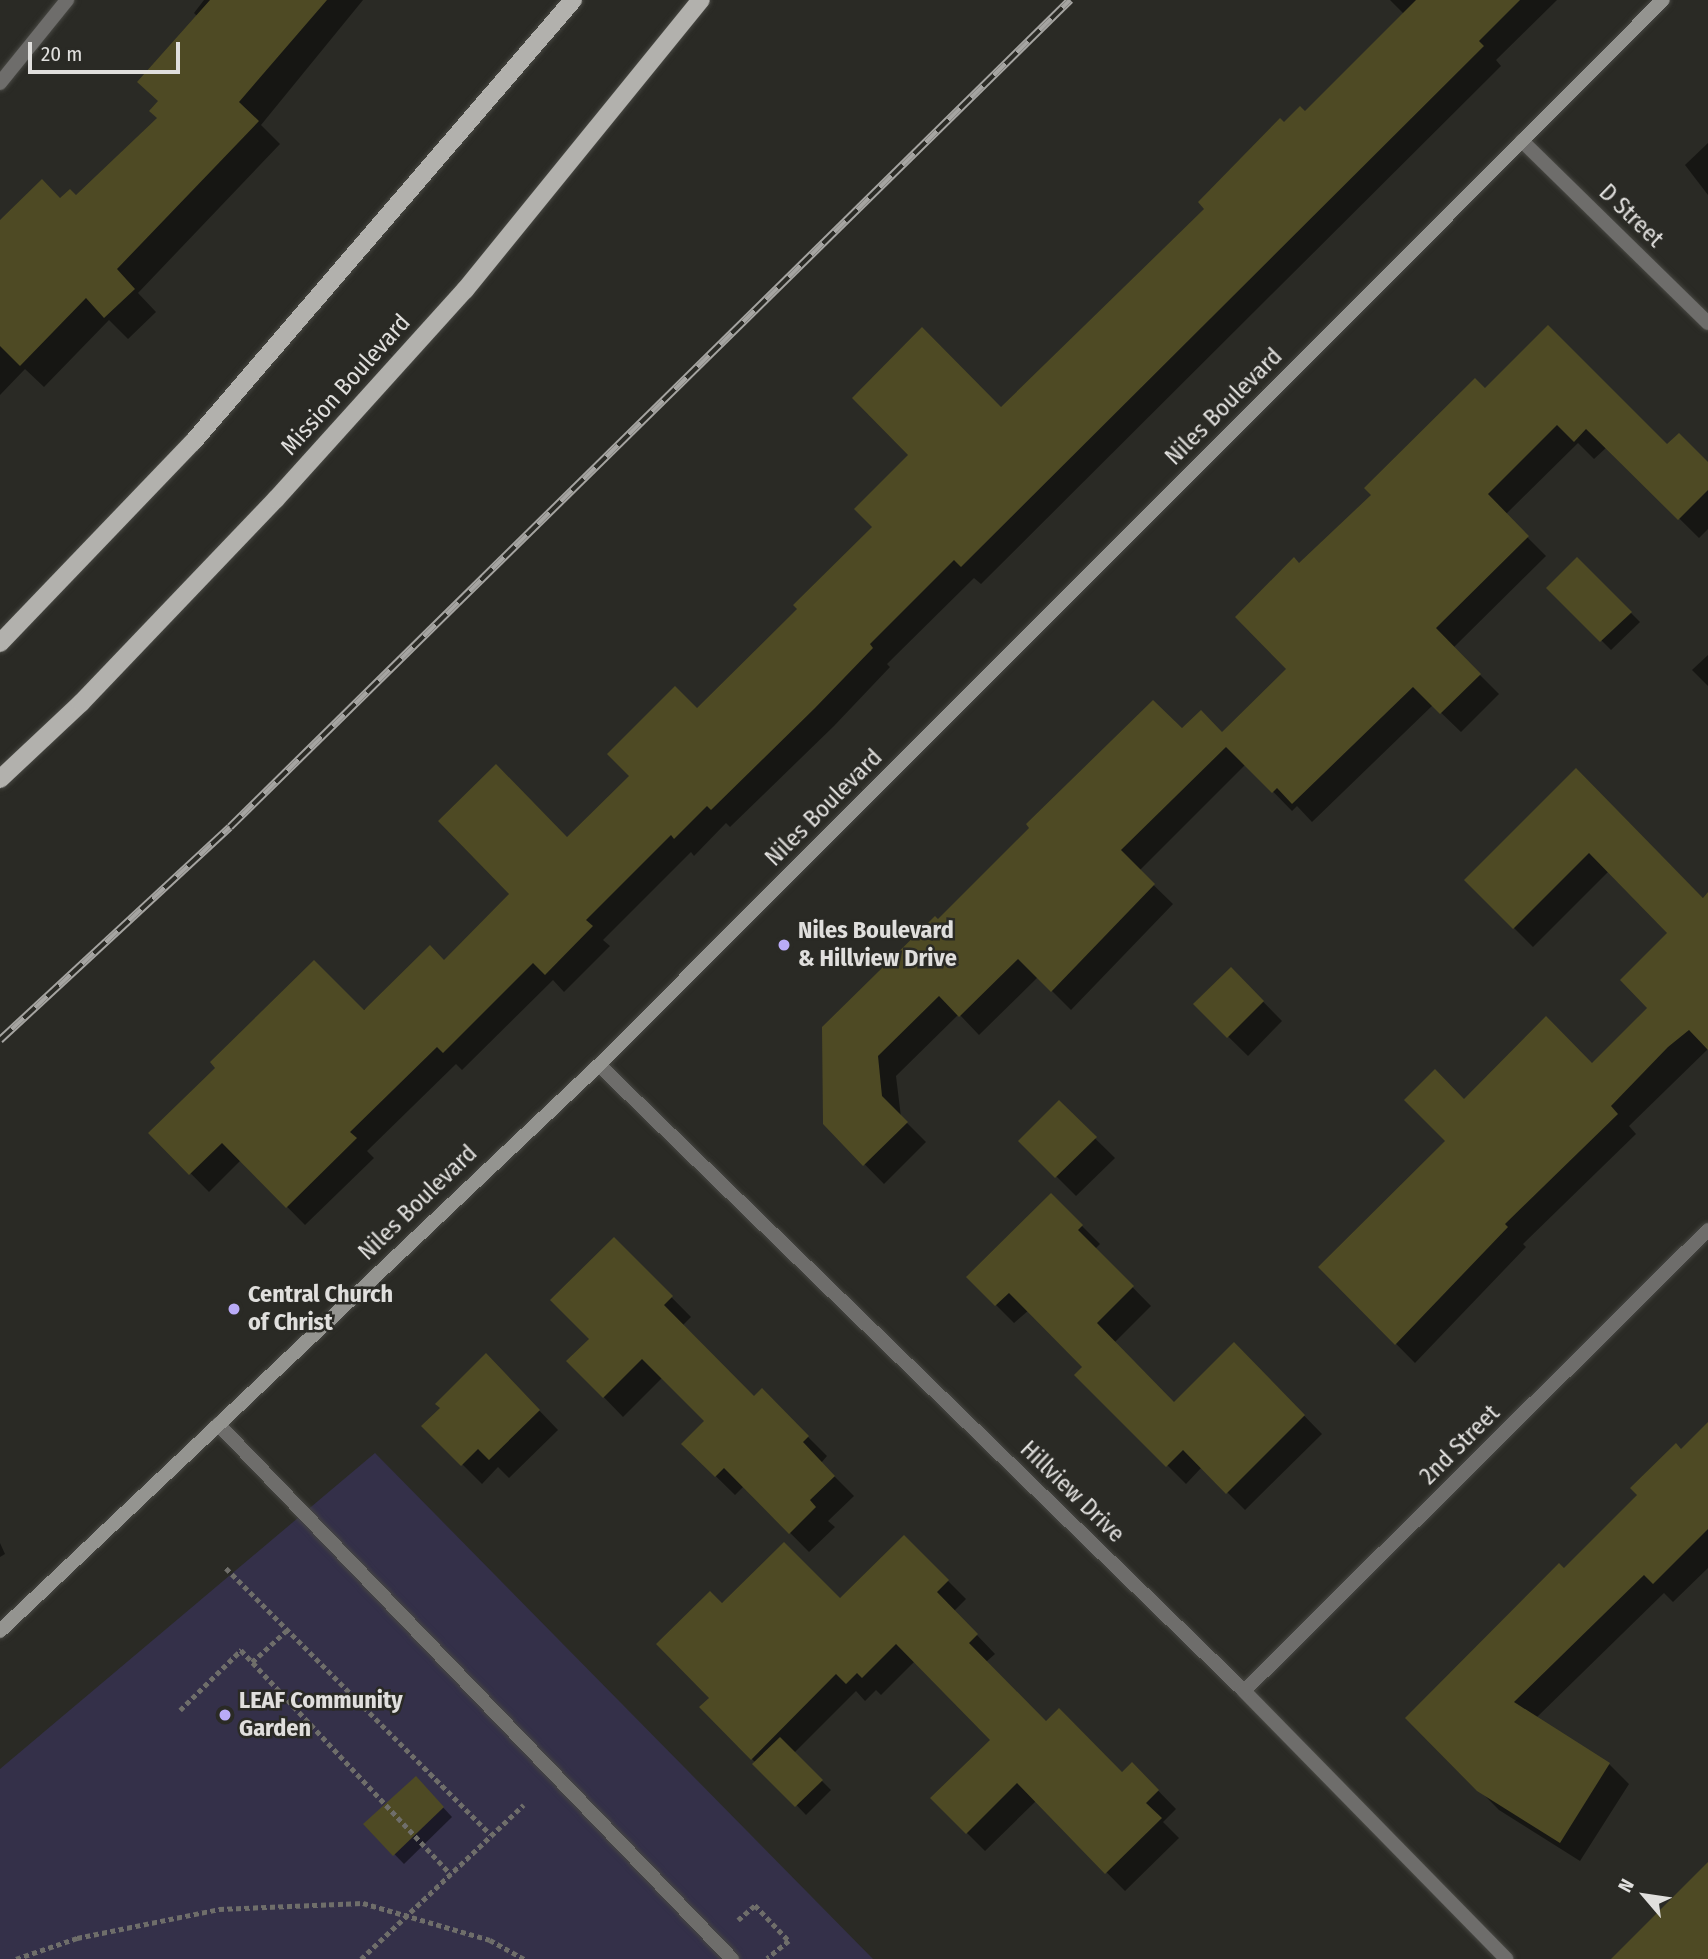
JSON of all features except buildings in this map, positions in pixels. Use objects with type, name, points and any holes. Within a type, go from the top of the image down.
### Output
[{"type":"main road","points":[[0,643],[193,442],[573,0]]},
{"type":"main road","name":"Mission Boulevard","points":[[0,779],[80,703],[276,499],[465,290],[701,0]]},
{"type":"main road","name":"Niles Boulevard","points":[[0,1631],[599,1065],[1664,0]]},
{"type":"street","points":[[0,83],[67,0]]},
{"type":"street","name":"D Street","points":[[1522,141],[1708,323]]},
{"type":"street","name":"Hillview Drive","points":[[599,1065],[1244,1691],[1506,1959]]},
{"type":"street","name":"2nd Street","points":[[1244,1691],[1708,1230]]},
{"type":"street","points":[[218,1424],[732,1959]]},
{"type":"path","points":[[226,1568],[490,1834]]},
{"type":"path","points":[[252,1662],[287,1630]]},
{"type":"path","points":[[180,1710],[241,1650],[449,1872]]},
{"type":"path","points":[[361,1959],[449,1872],[523,1805]]},
{"type":"path","points":[[16,1959],[77,1938],[219,1909],[363,1903],[407,1912],[490,1940],[524,1959]]},
{"type":"path","points":[[735,1929],[755,1905],[789,1941],[767,1959]]},
{"type":"shaded area","points":[[375,1453],[873,1959],[0,1959],[0,1769]]},
{"type":"railway","points":[[0,1040],[230,827],[1070,0]]},
{"type":"place","name":"Niles Boulevard & Hillview Drive","points":[[784,945]]},
{"type":"place","name":"Central Church of Christ","points":[[234,1309]]},
{"type":"place","name":"LEAF Community Garden","points":[[225,1715]]}]
